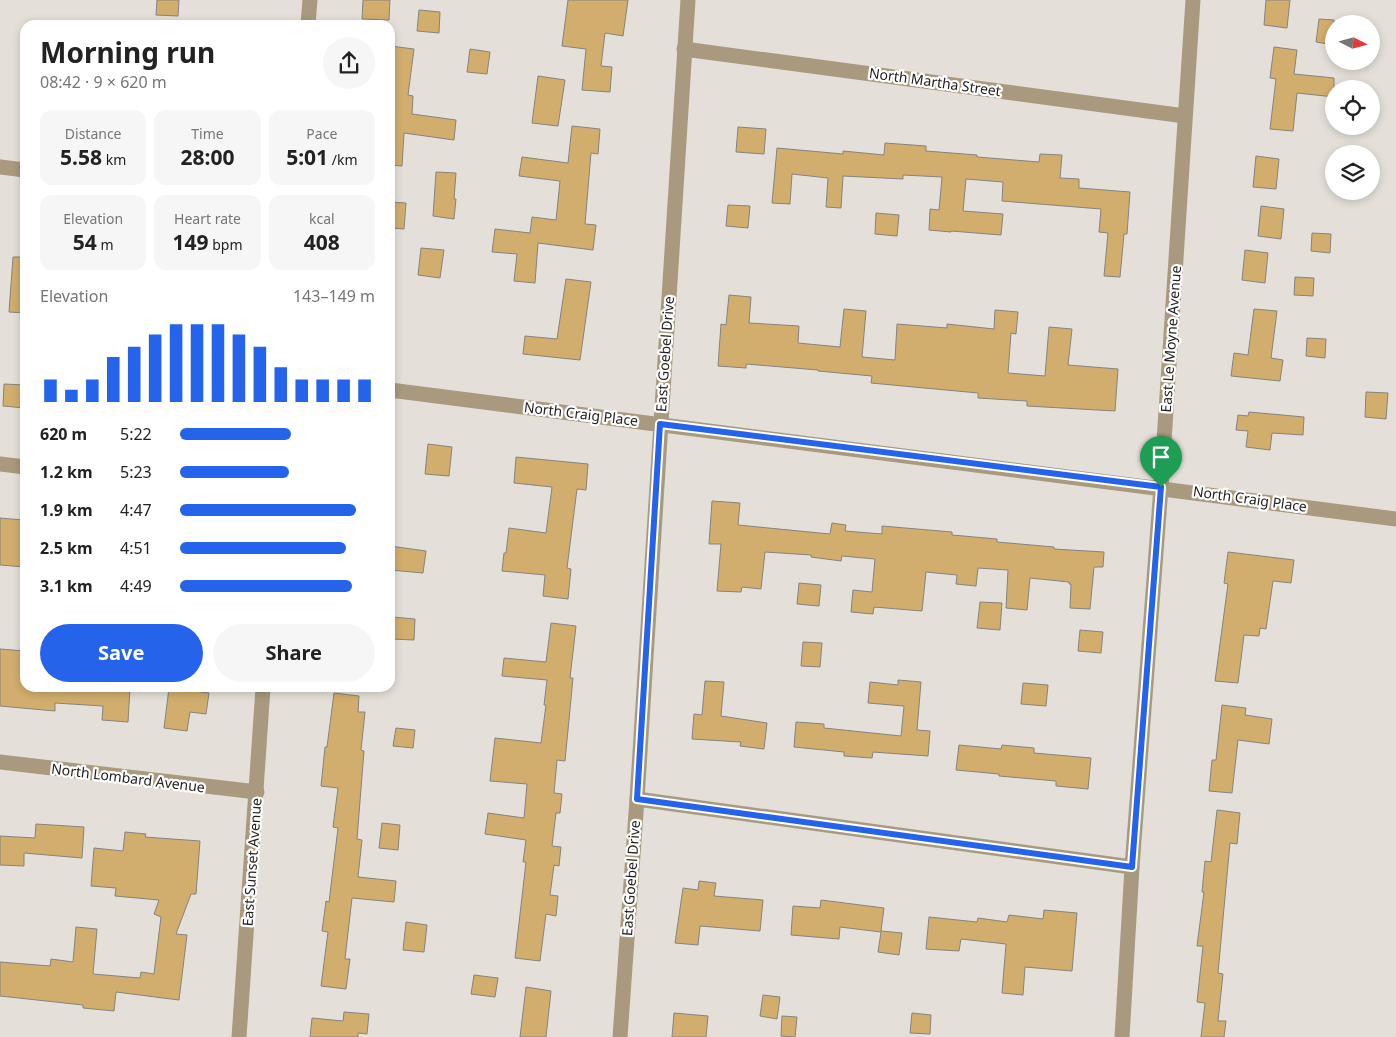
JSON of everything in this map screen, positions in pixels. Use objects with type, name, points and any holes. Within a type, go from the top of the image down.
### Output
[{"type":"street","points":[[308,20],[310,0]]},
{"type":"street","name":"East Goebel Drive","points":[[620,1037],[688,0]]},
{"type":"street","name":"East Le Moyne Avenue","points":[[1122,1037],[1132,867],[1161,487],[1194,0]]},
{"type":"street","name":"North Martha Street","points":[[684,49],[1185,116]]},
{"type":"street","points":[[0,167],[20,169]]},
{"type":"street","name":"North Craig Place","points":[[395,391],[1161,487],[1396,519]]},
{"type":"street","points":[[0,464],[20,466]]},
{"type":"street","name":"East Sunset Avenue","points":[[240,1037],[263,692]]},
{"type":"street","name":"North Lombard Avenue","points":[[0,762],[257,792]]},
{"type":"street","points":[[637,799],[1132,867]]},
{"type":"building","points":[[157,0],[179,0],[178,16],[156,15]]},
{"type":"building","points":[[363,0],[390,0],[389,20],[362,19]]},
{"type":"building","points":[[568,0],[628,0],[623,36],[605,33],[601,66],[612,67],[610,92],[582,90],[586,49],[562,46]]},
{"type":"building","points":[[1266,0],[1290,0],[1287,28],[1264,25]]},
{"type":"building","points":[[419,10],[440,12],[439,33],[417,31]]},
{"type":"building","points":[[1319,19],[1325,19],[1325,44],[1316,42]]},
{"type":"building","points":[[395,47],[414,49],[408,95],[413,96],[412,114],[456,120],[454,140],[404,133],[402,166],[395,165]]},
{"type":"building","points":[[1274,47],[1297,50],[1294,74],[1334,78],[1334,80],[1325,80],[1325,96],[1297,93],[1293,131],[1270,129],[1276,79],[1270,78]]},
{"type":"building","points":[[470,49],[490,52],[487,74],[467,72]]},
{"type":"building","points":[[538,76],[565,80],[558,126],[532,123]]},
{"type":"building","points":[[572,126],[600,129],[598,154],[591,153],[585,224],[596,225],[593,250],[538,243],[535,283],[514,281],[517,254],[492,252],[495,229],[530,233],[532,217],[556,220],[560,181],[519,176],[522,157],[568,163]]},
{"type":"building","points":[[738,127],[766,129],[764,154],[736,152]]},
{"type":"building","points":[[885,143],[926,146],[926,151],[1039,162],[1040,154],[1062,155],[1060,178],[1079,179],[1079,188],[1130,192],[1127,234],[1124,234],[1120,277],[1104,276],[1108,233],[1099,232],[1101,209],[1002,201],[1003,182],[966,179],[963,211],[1003,214],[1001,235],[929,230],[930,209],[939,210],[942,177],[903,175],[903,179],[843,176],[841,208],[826,207],[828,178],[792,174],[790,204],[772,203],[777,148],[843,154],[843,151],[884,155]]},
{"type":"building","points":[[1256,156],[1279,159],[1276,189],[1253,187]]},
{"type":"building","points":[[436,172],[456,173],[454,219],[433,216]]},
{"type":"building","points":[[395,202],[406,203],[404,229],[395,228]]},
{"type":"building","points":[[728,205],[750,206],[748,228],[726,226]]},
{"type":"building","points":[[1261,206],[1284,209],[1281,239],[1258,236]]},
{"type":"building","points":[[876,213],[899,215],[897,236],[875,234]]},
{"type":"building","points":[[1312,233],[1331,234],[1330,253],[1311,251]]},
{"type":"building","points":[[421,248],[444,250],[440,278],[418,275]]},
{"type":"building","points":[[1245,250],[1268,253],[1265,283],[1242,280]]},
{"type":"building","points":[[13,257],[20,257],[20,313],[9,312]]},
{"type":"building","points":[[1295,277],[1314,278],[1313,296],[1294,295]]},
{"type":"building","points":[[566,279],[591,282],[580,360],[523,354],[525,336],[557,339]]},
{"type":"building","points":[[729,295],[751,297],[749,323],[799,326],[798,343],[840,347],[844,309],[866,311],[862,357],[895,360],[897,324],[947,328],[947,324],[994,329],[995,310],[1018,312],[1016,334],[1011,333],[1008,373],[1045,376],[1049,327],[1072,329],[1068,365],[1118,369],[1115,411],[1027,406],[1027,401],[978,398],[978,393],[871,383],[872,376],[746,364],[746,368],[718,366],[721,324],[726,325]]},
{"type":"building","points":[[1254,309],[1277,311],[1271,358],[1283,360],[1280,381],[1231,376],[1234,353],[1248,355]]},
{"type":"building","points":[[1307,338],[1326,339],[1325,358],[1306,356]]},
{"type":"building","points":[[4,384],[20,385],[20,408],[3,406]]},
{"type":"building","points":[[1366,392],[1388,393],[1386,419],[1365,417]]},
{"type":"building","points":[[1249,412],[1304,417],[1303,435],[1272,433],[1270,450],[1246,447],[1248,431],[1236,430],[1238,415],[1248,416]]},
{"type":"building","points":[[428,444],[452,447],[449,476],[425,474]]},
{"type":"building","points":[[516,457],[588,464],[586,490],[577,489],[567,568],[571,569],[568,599],[543,596],[545,575],[502,571],[509,528],[546,533],[552,487],[514,483]]},
{"type":"building","points":[[712,501],[740,503],[738,525],[830,534],[832,523],[846,525],[845,531],[882,534],[882,526],[952,532],[952,535],[997,539],[997,542],[1054,547],[1054,549],[1104,552],[1103,567],[1094,567],[1090,609],[1070,608],[1071,584],[1069,582],[1030,578],[1027,610],[1006,608],[1008,570],[978,568],[976,586],[956,584],[957,575],[926,572],[922,611],[874,607],[873,614],[851,612],[853,590],[872,592],[875,559],[842,556],[841,561],[811,557],[811,555],[765,552],[761,589],[742,587],[741,592],[717,591],[721,544],[709,544]]},
{"type":"building","points":[[0,518],[20,520],[20,567],[0,565]]},
{"type":"building","points":[[395,547],[426,551],[423,573],[395,570]]},
{"type":"building","points":[[1228,552],[1294,560],[1291,583],[1273,581],[1266,629],[1260,628],[1259,636],[1244,635],[1238,683],[1215,681],[1228,584],[1224,583]]},
{"type":"building","points":[[799,583],[821,585],[819,606],[797,604]]},
{"type":"building","points":[[980,602],[1002,603],[1000,630],[977,628]]},
{"type":"building","points":[[395,617],[415,619],[414,640],[395,639]]},
{"type":"building","points":[[551,623],[576,626],[570,678],[573,678],[565,761],[557,760],[554,793],[562,794],[560,813],[556,813],[552,846],[561,847],[559,866],[554,865],[550,895],[558,896],[556,916],[546,914],[540,961],[515,958],[526,862],[523,862],[526,840],[485,834],[488,813],[524,818],[527,784],[490,781],[495,738],[541,743],[546,705],[544,705],[547,680],[502,676],[504,658],[546,662]]},
{"type":"building","points":[[1080,630],[1103,632],[1101,653],[1078,651]]},
{"type":"building","points":[[803,642],[822,643],[820,667],[801,666]]},
{"type":"building","points":[[0,649],[20,651],[20,692],[130,692],[128,722],[102,720],[103,706],[55,703],[55,711],[0,706]]},
{"type":"building","points":[[898,680],[921,682],[917,730],[930,731],[928,756],[873,752],[872,758],[844,756],[844,752],[794,747],[796,722],[824,724],[824,728],[901,736],[904,706],[868,703],[870,682],[898,685]]},
{"type":"building","points":[[705,681],[724,682],[721,716],[767,723],[764,749],[740,746],[741,742],[692,739],[694,714],[702,715]]},
{"type":"building","points":[[1023,683],[1048,685],[1046,706],[1021,704]]},
{"type":"building","points":[[168,692],[209,693],[206,714],[190,712],[187,731],[164,728]]},
{"type":"building","points":[[334,693],[359,696],[358,712],[365,712],[361,750],[364,751],[357,839],[362,840],[358,877],[396,881],[394,902],[352,898],[345,959],[350,959],[346,989],[321,986],[328,932],[322,931],[326,901],[329,902],[338,828],[333,827],[338,788],[321,786]]},
{"type":"building","points":[[1222,705],[1246,708],[1245,715],[1272,719],[1269,744],[1238,740],[1232,793],[1209,791],[1212,760],[1216,760]]},
{"type":"building","points":[[396,728],[415,730],[413,748],[393,746]]},
{"type":"building","points":[[959,745],[1001,749],[1002,745],[1034,748],[1034,753],[1091,758],[1088,789],[1056,786],[1056,781],[956,770]]},
{"type":"building","points":[[1217,810],[1240,813],[1237,844],[1230,843],[1218,973],[1223,974],[1218,1021],[1226,1021],[1224,1037],[1201,1037],[1205,1003],[1197,1002],[1203,946],[1197,946],[1204,892],[1202,892],[1205,861],[1211,862]]},
{"type":"building","points":[[382,823],[400,825],[398,850],[379,848]]},
{"type":"building","points":[[36,824],[84,827],[82,858],[24,853],[24,866],[0,865],[0,836],[35,838]]},
{"type":"building","points":[[125,832],[146,834],[145,837],[200,841],[196,894],[191,894],[176,934],[187,935],[179,1000],[116,992],[114,1011],[83,1008],[83,1005],[0,996],[0,962],[50,966],[51,959],[73,962],[76,927],[97,929],[93,974],[140,978],[141,972],[154,974],[161,917],[154,914],[159,900],[115,896],[116,888],[91,886],[94,848],[123,851]]},
{"type":"building","points":[[699,881],[716,883],[714,896],[763,900],[760,931],[700,926],[698,945],[675,943],[683,888],[698,890]]},
{"type":"building","points":[[821,900],[884,908],[881,931],[902,933],[899,955],[878,952],[881,932],[840,927],[839,939],[791,935],[793,906],[820,908]]},
{"type":"building","points":[[1044,910],[1077,913],[1072,971],[1025,967],[1023,995],[1002,993],[1006,944],[961,939],[959,951],[926,949],[929,917],[977,922],[978,918],[1007,922],[1009,915],[1043,919]]},
{"type":"building","points":[[406,922],[427,925],[424,952],[403,950]]},
{"type":"building","points":[[474,975],[498,978],[495,997],[471,994]]},
{"type":"building","points":[[526,987],[551,991],[546,1037],[520,1037]]},
{"type":"building","points":[[763,995],[780,997],[777,1019],[760,1016]]},
{"type":"building","points":[[344,1012],[369,1014],[367,1034],[358,1033],[358,1037],[310,1037],[312,1018],[343,1021]]},
{"type":"building","points":[[674,1013],[708,1016],[706,1037],[672,1037]]},
{"type":"building","points":[[912,1013],[931,1015],[930,1034],[910,1033]]},
{"type":"building","points":[[782,1016],[797,1017],[795,1037],[781,1036]]},
{"type":"route","points":[[660,424],[1161,487],[1132,867],[637,799],[660,424]]}]
